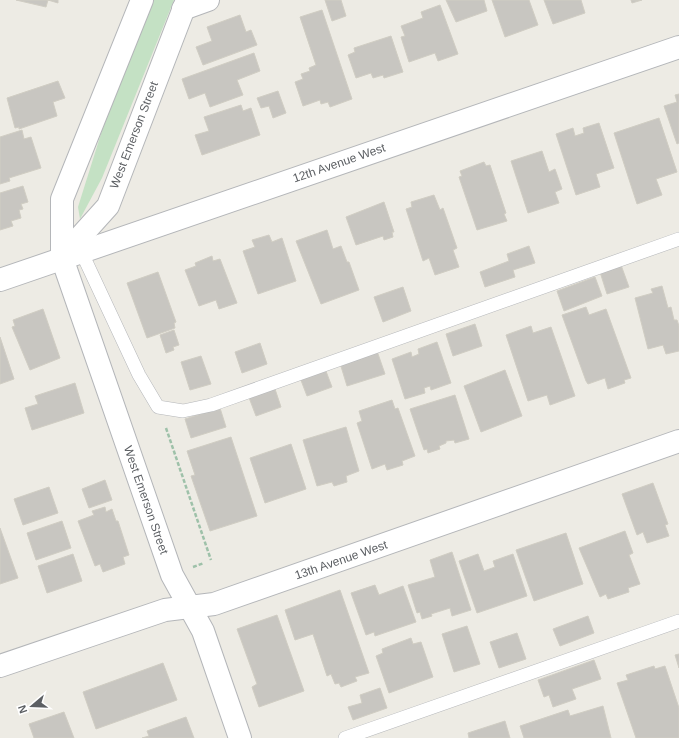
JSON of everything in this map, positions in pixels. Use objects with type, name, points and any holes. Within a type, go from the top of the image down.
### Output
[{"type":"street","name":"West Emerson Street","points":[[142,0],[62,199],[72,255],[172,575],[203,631],[240,738]]},
{"type":"street","points":[[185,4],[208,0]]},
{"type":"street","name":"West Emerson Street","points":[[72,255],[108,206],[185,4]]},
{"type":"street","name":"12th Avenue West","points":[[0,280],[679,47]]},
{"type":"street","name":"13th Avenue West","points":[[0,666],[165,610],[214,604],[679,441]]},
{"type":"lane","name":"West Emerson Street","points":[[72,255],[158,406],[183,411],[211,405],[679,239]]},
{"type":"lane","points":[[346,738],[679,621]]},
{"type":"path","points":[[164,422],[211,560]]},
{"type":"green space","points":[[149,0],[174,0],[102,178],[80,219],[78,207],[115,89]]},
{"type":"building","points":[[16,0],[48,0],[46,7]]},
{"type":"building","points":[[48,0],[58,0],[58,3]]},
{"type":"building","points":[[325,0],[341,0],[346,16],[332,21]]},
{"type":"building","points":[[446,0],[484,0],[487,11],[456,22]]},
{"type":"building","points":[[492,0],[529,0],[538,25],[505,37]]},
{"type":"building","points":[[544,0],[581,0],[585,13],[553,24]]},
{"type":"building","points":[[631,0],[642,0],[632,3]]},
{"type":"building","points":[[440,5],[458,54],[438,61],[435,53],[409,62],[401,37],[405,36],[401,26],[423,18],[421,12]]},
{"type":"building","points":[[322,10],[352,99],[330,107],[328,102],[321,104],[320,100],[303,106],[295,82],[303,79],[301,74],[310,71],[309,68],[316,65],[300,17]]},
{"type":"building","points":[[240,15],[246,32],[251,30],[257,45],[203,65],[196,47],[212,41],[207,27]]},
{"type":"building","points":[[391,36],[403,72],[384,78],[383,75],[373,78],[371,73],[356,78],[348,55],[355,52],[354,48]]},
{"type":"building","points":[[254,53],[260,71],[237,80],[243,95],[210,107],[205,93],[189,99],[182,79]]},
{"type":"building","points":[[58,81],[65,98],[53,102],[57,116],[19,129],[19,127],[15,128],[7,98]]},
{"type":"building","points":[[278,91],[286,113],[273,118],[269,106],[261,108],[257,98]]},
{"type":"building","points":[[679,94],[679,143],[677,144],[664,106],[677,102],[675,95]]},
{"type":"building","points":[[241,105],[243,111],[251,108],[260,135],[202,155],[195,135],[209,131],[204,117]]},
{"type":"building","points":[[659,118],[677,172],[656,179],[662,195],[637,204],[614,133]]},
{"type":"building","points":[[599,123],[614,168],[596,174],[600,187],[576,195],[556,134],[573,128],[575,136],[584,133],[583,128]]},
{"type":"building","points":[[22,130],[24,139],[31,137],[41,168],[9,178],[10,181],[0,184],[0,137]]},
{"type":"building","points":[[542,151],[549,172],[555,169],[562,189],[555,192],[559,203],[528,213],[511,161]]},
{"type":"building","points":[[484,162],[486,166],[490,165],[506,213],[504,214],[507,221],[477,230],[459,177],[462,176],[460,171]]},
{"type":"building","points":[[23,186],[28,202],[21,204],[23,209],[19,210],[21,218],[11,221],[13,226],[0,230],[0,193]]},
{"type":"building","points":[[434,195],[440,210],[443,208],[457,248],[453,250],[459,267],[435,275],[429,258],[423,261],[406,209],[412,207],[411,202]]},
{"type":"building","points":[[384,202],[394,232],[392,232],[393,237],[384,240],[383,236],[356,245],[346,217]]},
{"type":"building","points":[[327,230],[333,249],[341,246],[347,262],[349,262],[359,290],[321,304],[296,241]]},
{"type":"building","points":[[269,235],[272,242],[282,238],[296,281],[258,294],[243,251],[255,247],[252,240]]},
{"type":"building","points":[[529,246],[535,263],[513,270],[515,277],[485,287],[480,272],[509,261],[507,254]]},
{"type":"building","points":[[212,256],[213,261],[220,259],[237,303],[219,309],[216,300],[199,306],[185,270],[196,266],[195,263]]},
{"type":"building","points":[[621,265],[629,287],[607,294],[600,272]]},
{"type":"building","points":[[158,272],[176,322],[174,323],[175,328],[147,338],[127,283]]},
{"type":"building","points":[[595,277],[602,296],[564,311],[557,291]]},
{"type":"building","points":[[662,286],[668,308],[671,307],[674,320],[677,320],[679,326],[679,351],[666,354],[663,345],[648,349],[635,298],[653,293],[651,289]]},
{"type":"building","points":[[403,287],[411,311],[383,322],[374,297]]},
{"type":"building","points":[[586,307],[589,315],[606,309],[631,378],[624,380],[625,383],[608,389],[605,378],[588,384],[586,381],[562,315]]},
{"type":"building","points":[[43,309],[60,358],[30,370],[12,327],[15,326],[13,320]]},
{"type":"building","points":[[475,324],[482,346],[453,356],[446,334]]},
{"type":"building","points":[[531,326],[533,333],[551,327],[575,396],[550,405],[547,395],[528,401],[506,335]]},
{"type":"building","points":[[174,330],[179,345],[173,347],[174,350],[166,353],[160,335]]},
{"type":"building","points":[[0,337],[14,379],[0,384]]},
{"type":"building","points":[[437,342],[451,383],[431,390],[430,386],[424,388],[425,393],[405,399],[392,359],[411,352],[412,357],[419,354],[418,349]]},
{"type":"building","points":[[260,343],[267,364],[242,373],[235,352]]},
{"type":"building","points":[[377,351],[385,374],[347,386],[340,363]]},
{"type":"building","points":[[201,356],[211,384],[190,390],[181,362]]},
{"type":"building","points":[[324,366],[332,387],[307,396],[299,375]]},
{"type":"building","points":[[505,370],[522,416],[481,432],[464,386]]},
{"type":"building","points":[[75,383],[84,413],[32,430],[25,408],[38,404],[35,396]]},
{"type":"building","points":[[274,386],[281,407],[256,416],[248,395]]},
{"type":"building","points":[[455,395],[469,439],[455,443],[454,440],[446,441],[446,443],[439,446],[440,449],[428,453],[427,449],[424,450],[410,409]]},
{"type":"building","points":[[392,400],[395,409],[398,408],[415,456],[402,461],[403,465],[387,470],[385,464],[372,469],[357,423],[362,421],[359,411]]},
{"type":"building","points":[[220,408],[226,427],[191,438],[185,419]]},
{"type":"building","points":[[346,427],[359,471],[346,476],[347,482],[334,486],[332,482],[317,486],[303,440]]},
{"type":"building","points":[[231,437],[257,516],[210,531],[191,476],[195,475],[187,451]]},
{"type":"building","points":[[291,444],[306,489],[265,503],[250,458]]},
{"type":"building","points":[[105,480],[112,500],[89,508],[82,489]]},
{"type":"building","points":[[653,483],[668,524],[665,525],[669,536],[647,543],[643,532],[637,535],[622,494]]},
{"type":"building","points":[[49,487],[58,513],[23,525],[14,499]]},
{"type":"building","points":[[105,507],[106,512],[112,509],[116,521],[118,521],[129,555],[123,557],[125,564],[103,572],[100,564],[95,566],[78,521],[94,515],[92,511]]},
{"type":"building","points":[[62,521],[71,548],[36,560],[27,533]]},
{"type":"building","points":[[0,528],[18,578],[0,584]]},
{"type":"building","points":[[625,531],[633,553],[629,555],[640,584],[628,588],[629,592],[608,599],[606,594],[600,597],[579,548]]},
{"type":"building","points":[[566,533],[583,584],[534,601],[516,550]]},
{"type":"building","points":[[452,552],[471,610],[452,616],[450,608],[431,614],[432,616],[422,619],[420,612],[417,613],[408,585],[435,577],[430,560]]},
{"type":"building","points":[[73,554],[82,581],[47,593],[38,566]]},
{"type":"building","points":[[478,554],[484,571],[495,567],[493,561],[513,554],[527,596],[477,613],[459,561]]},
{"type":"building","points":[[375,585],[379,595],[403,586],[416,622],[375,636],[374,632],[366,635],[351,593]]},
{"type":"building","points":[[340,590],[369,673],[355,677],[357,681],[341,687],[339,683],[335,684],[331,674],[327,676],[313,634],[295,640],[285,610]]},
{"type":"building","points":[[277,615],[304,691],[259,707],[252,687],[257,684],[237,629]]},
{"type":"building","points":[[588,616],[594,633],[560,646],[553,629]]},
{"type":"building","points":[[467,626],[480,664],[454,672],[442,634]]},
{"type":"building","points":[[517,633],[526,659],[499,668],[490,642]]},
{"type":"building","points":[[411,638],[413,644],[421,642],[433,677],[389,693],[376,656],[383,653],[382,649]]},
{"type":"building","points":[[679,654],[679,668],[675,655]]},
{"type":"building","points":[[594,660],[601,679],[572,689],[576,699],[553,707],[549,695],[544,697],[538,680]]},
{"type":"building","points":[[163,663],[177,700],[96,729],[83,692]]},
{"type":"building","points":[[654,666],[655,669],[665,666],[679,708],[679,738],[636,738],[617,683],[628,680],[626,675]]},
{"type":"building","points":[[380,688],[387,708],[353,720],[348,707],[362,703],[360,695]]},
{"type":"building","points":[[603,706],[611,738],[524,738],[520,726],[568,710],[570,716]]},
{"type":"building","points":[[64,712],[74,738],[34,738],[29,724]]},
{"type":"building","points":[[186,717],[194,738],[142,738],[149,736],[147,731]]},
{"type":"building","points":[[505,721],[510,738],[469,738],[468,733]]}]
